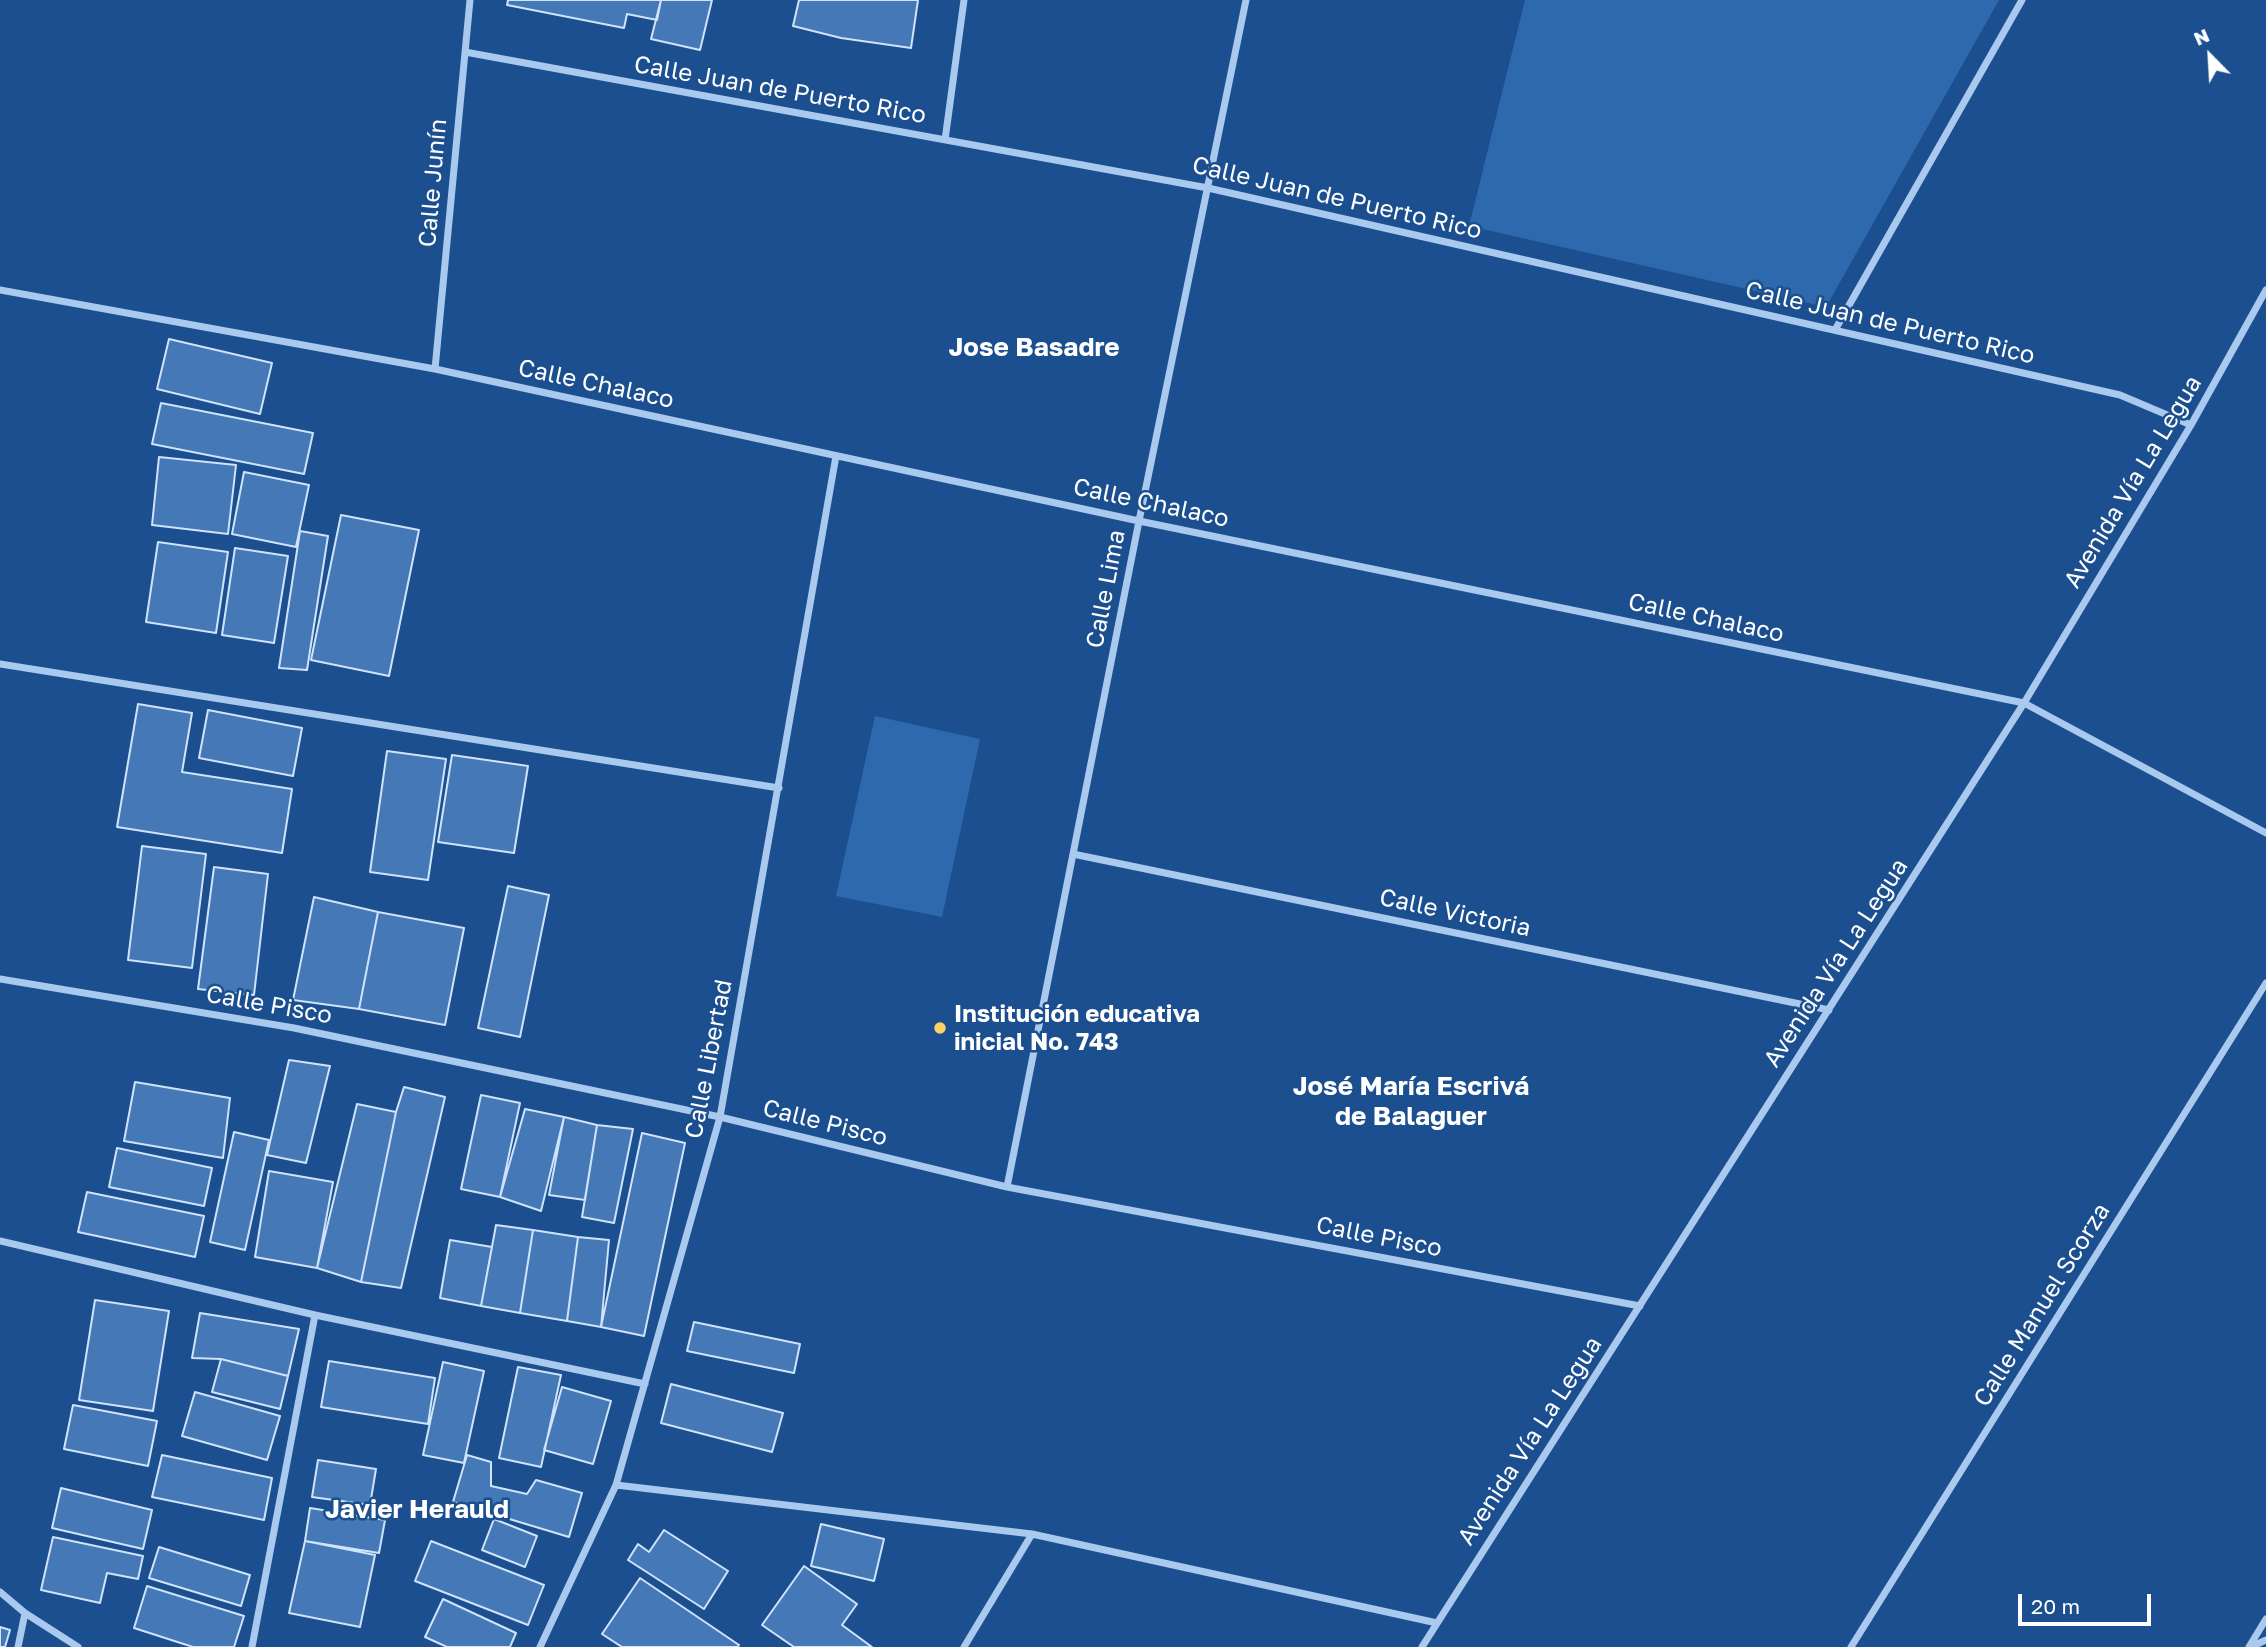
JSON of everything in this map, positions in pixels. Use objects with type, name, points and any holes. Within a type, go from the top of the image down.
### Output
[{"type":"street","name":"Calle Junín","points":[[435,369],[470,0]]},
{"type":"street","points":[[945,140],[964,0]]},
{"type":"street","name":"Calle Lima","points":[[1007,1187],[1246,0]]},
{"type":"street","points":[[1835,330],[2022,0]]},
{"type":"street","name":"Calle Juan de Puerto Rico","points":[[465,52],[1208,188],[2120,395],[2191,425]]},
{"type":"street","name":"Calle Chalaco","points":[[0,290],[435,369],[1139,521],[2024,704],[2266,833]]},
{"type":"street","name":"Avenida Vía La Legua","points":[[1422,1647],[2024,704],[2191,425],[2266,290]]},
{"type":"street","name":"Calle Libertad","points":[[540,1647],[616,1485],[720,1117],[836,456]]},
{"type":"street","points":[[0,664],[779,788]]},
{"type":"street","name":"Calle Victoria","points":[[1073,854],[1829,1010]]},
{"type":"street","name":"Calle Pisco","points":[[0,979],[294,1028],[720,1117],[1007,1187],[1640,1306]]},
{"type":"street","name":"Calle Manuel Scorza","points":[[1851,1647],[2266,983]]},
{"type":"street","points":[[0,1241],[315,1315],[645,1384]]},
{"type":"street","points":[[252,1647],[315,1315]]},
{"type":"street","points":[[616,1485],[1032,1535],[1437,1623]]},
{"type":"street","points":[[964,1647],[1032,1535]]},
{"type":"street","points":[[0,1592],[25,1613],[78,1647]]},
{"type":"street","points":[[18,1647],[25,1613]]},
{"type":"street","points":[[2250,1647],[2266,1619]]},
{"type":"street","points":[[62,1637],[65,1647]]},
{"type":"street","points":[[2250,1647],[2266,1640]]},
{"type":"shaded area","points":[[1525,0],[1999,0],[1826,307],[1469,226]]},
{"type":"shaded area","points":[[875,716],[980,739],[942,917],[836,896]]},
{"type":"building","points":[[508,0],[661,0],[657,20],[627,14],[624,28],[507,5]]},
{"type":"building","points":[[661,0],[712,0],[700,50],[651,39]]},
{"type":"building","points":[[799,0],[918,0],[911,48],[841,38],[793,26]]},
{"type":"building","points":[[169,339],[272,363],[260,414],[157,389]]},
{"type":"building","points":[[161,403],[313,433],[304,474],[152,444]]},
{"type":"building","points":[[159,457],[236,465],[228,534],[152,525]]},
{"type":"building","points":[[244,472],[309,485],[296,547],[232,534]]},
{"type":"building","points":[[341,515],[419,530],[389,676],[311,660]]},
{"type":"building","points":[[300,531],[328,536],[307,670],[279,668]]},
{"type":"building","points":[[158,542],[228,552],[216,633],[146,622]]},
{"type":"building","points":[[235,548],[288,556],[274,643],[222,635]]},
{"type":"building","points":[[138,704],[192,713],[182,772],[292,789],[282,853],[117,827]]},
{"type":"building","points":[[208,710],[302,728],[293,776],[199,758]]},
{"type":"building","points":[[387,751],[446,759],[428,880],[370,872]]},
{"type":"building","points":[[452,755],[528,766],[514,853],[438,842]]},
{"type":"building","points":[[142,846],[206,854],[192,968],[128,960]]},
{"type":"building","points":[[214,867],[268,874],[254,995],[198,989]]},
{"type":"building","points":[[508,886],[549,895],[520,1037],[478,1028]]},
{"type":"building","points":[[314,897],[378,912],[359,1009],[293,1000]]},
{"type":"building","points":[[378,912],[464,928],[445,1025],[359,1009]]},
{"type":"building","points":[[289,1060],[330,1066],[306,1163],[267,1155]]},
{"type":"building","points":[[135,1082],[230,1098],[223,1158],[124,1141]]},
{"type":"building","points":[[404,1087],[445,1097],[401,1288],[361,1282],[396,1112]]},
{"type":"building","points":[[481,1095],[520,1103],[500,1197],[461,1189]]},
{"type":"building","points":[[357,1104],[396,1112],[361,1282],[317,1268]]},
{"type":"building","points":[[525,1109],[564,1117],[541,1211],[500,1197]]},
{"type":"building","points":[[564,1117],[597,1125],[585,1200],[549,1195]]},
{"type":"building","points":[[597,1125],[633,1129],[614,1223],[582,1217]]},
{"type":"building","points":[[234,1132],[269,1140],[245,1250],[210,1242]]},
{"type":"building","points":[[642,1133],[685,1143],[644,1336],[601,1327]]},
{"type":"building","points":[[117,1148],[212,1168],[204,1206],[109,1187]]},
{"type":"building","points":[[269,1171],[333,1182],[317,1268],[255,1257]]},
{"type":"building","points":[[87,1192],[204,1216],[195,1257],[78,1232]]},
{"type":"building","points":[[496,1225],[533,1230],[520,1313],[481,1306]]},
{"type":"building","points":[[533,1230],[578,1237],[567,1321],[520,1313]]},
{"type":"building","points":[[578,1237],[609,1240],[601,1327],[567,1321]]},
{"type":"building","points":[[450,1240],[492,1247],[481,1306],[440,1298]]},
{"type":"building","points":[[95,1300],[169,1311],[153,1411],[79,1400]]},
{"type":"building","points":[[200,1313],[299,1329],[288,1376],[221,1359],[192,1358]]},
{"type":"building","points":[[694,1322],[800,1344],[794,1373],[687,1351]]},
{"type":"building","points":[[221,1359],[288,1376],[280,1409],[212,1392]]},
{"type":"building","points":[[329,1361],[435,1378],[428,1424],[321,1407]]},
{"type":"building","points":[[443,1362],[484,1371],[464,1463],[423,1455]]},
{"type":"building","points":[[518,1367],[561,1375],[541,1467],[499,1458]]},
{"type":"building","points":[[671,1384],[783,1413],[772,1452],[661,1423]]},
{"type":"building","points":[[562,1387],[611,1401],[593,1464],[544,1450]]},
{"type":"building","points":[[195,1392],[280,1416],[267,1460],[182,1436]]},
{"type":"building","points":[[73,1405],[157,1421],[148,1466],[64,1449]]},
{"type":"building","points":[[162,1455],[272,1478],[264,1520],[152,1497]]},
{"type":"building","points":[[467,1455],[491,1462],[491,1486],[527,1494],[536,1480],[582,1493],[569,1537],[453,1502]]},
{"type":"building","points":[[318,1460],[376,1469],[370,1505],[312,1497]]},
{"type":"building","points":[[61,1488],[152,1510],[143,1549],[52,1528]]},
{"type":"building","points":[[310,1508],[385,1520],[379,1553],[305,1541]]},
{"type":"building","points":[[494,1519],[537,1536],[525,1567],[482,1550]]},
{"type":"building","points":[[821,1524],[884,1539],[874,1581],[811,1566]]},
{"type":"building","points":[[664,1530],[728,1571],[704,1609],[628,1560],[638,1544],[649,1552]]},
{"type":"building","points":[[53,1537],[143,1556],[138,1579],[107,1573],[100,1603],[41,1590]]},
{"type":"building","points":[[305,1541],[375,1555],[360,1627],[289,1613]]},
{"type":"building","points":[[431,1541],[544,1585],[528,1625],[415,1581]]},
{"type":"building","points":[[159,1547],[250,1575],[241,1606],[149,1578]]},
{"type":"building","points":[[804,1566],[857,1604],[842,1625],[872,1647],[794,1647],[762,1625]]},
{"type":"building","points":[[640,1578],[739,1645],[738,1647],[622,1647],[602,1634]]},
{"type":"building","points":[[147,1586],[244,1616],[234,1647],[193,1647],[134,1628]]},
{"type":"building","points":[[443,1599],[516,1633],[510,1647],[447,1647],[425,1637]]},
{"type":"building","points":[[0,1627],[10,1630],[5,1647],[0,1647]]},
{"type":"place","name":"Institución educativa inicial No. 743","points":[[940,1028]]},
{"type":"district","name":"Jose Basadre","points":[[1034,348]]},
{"type":"district","name":"José María Escrivá de Balaguer","points":[[1411,1102]]},
{"type":"district","name":"Javier Herauld","points":[[417,1510]]}]
